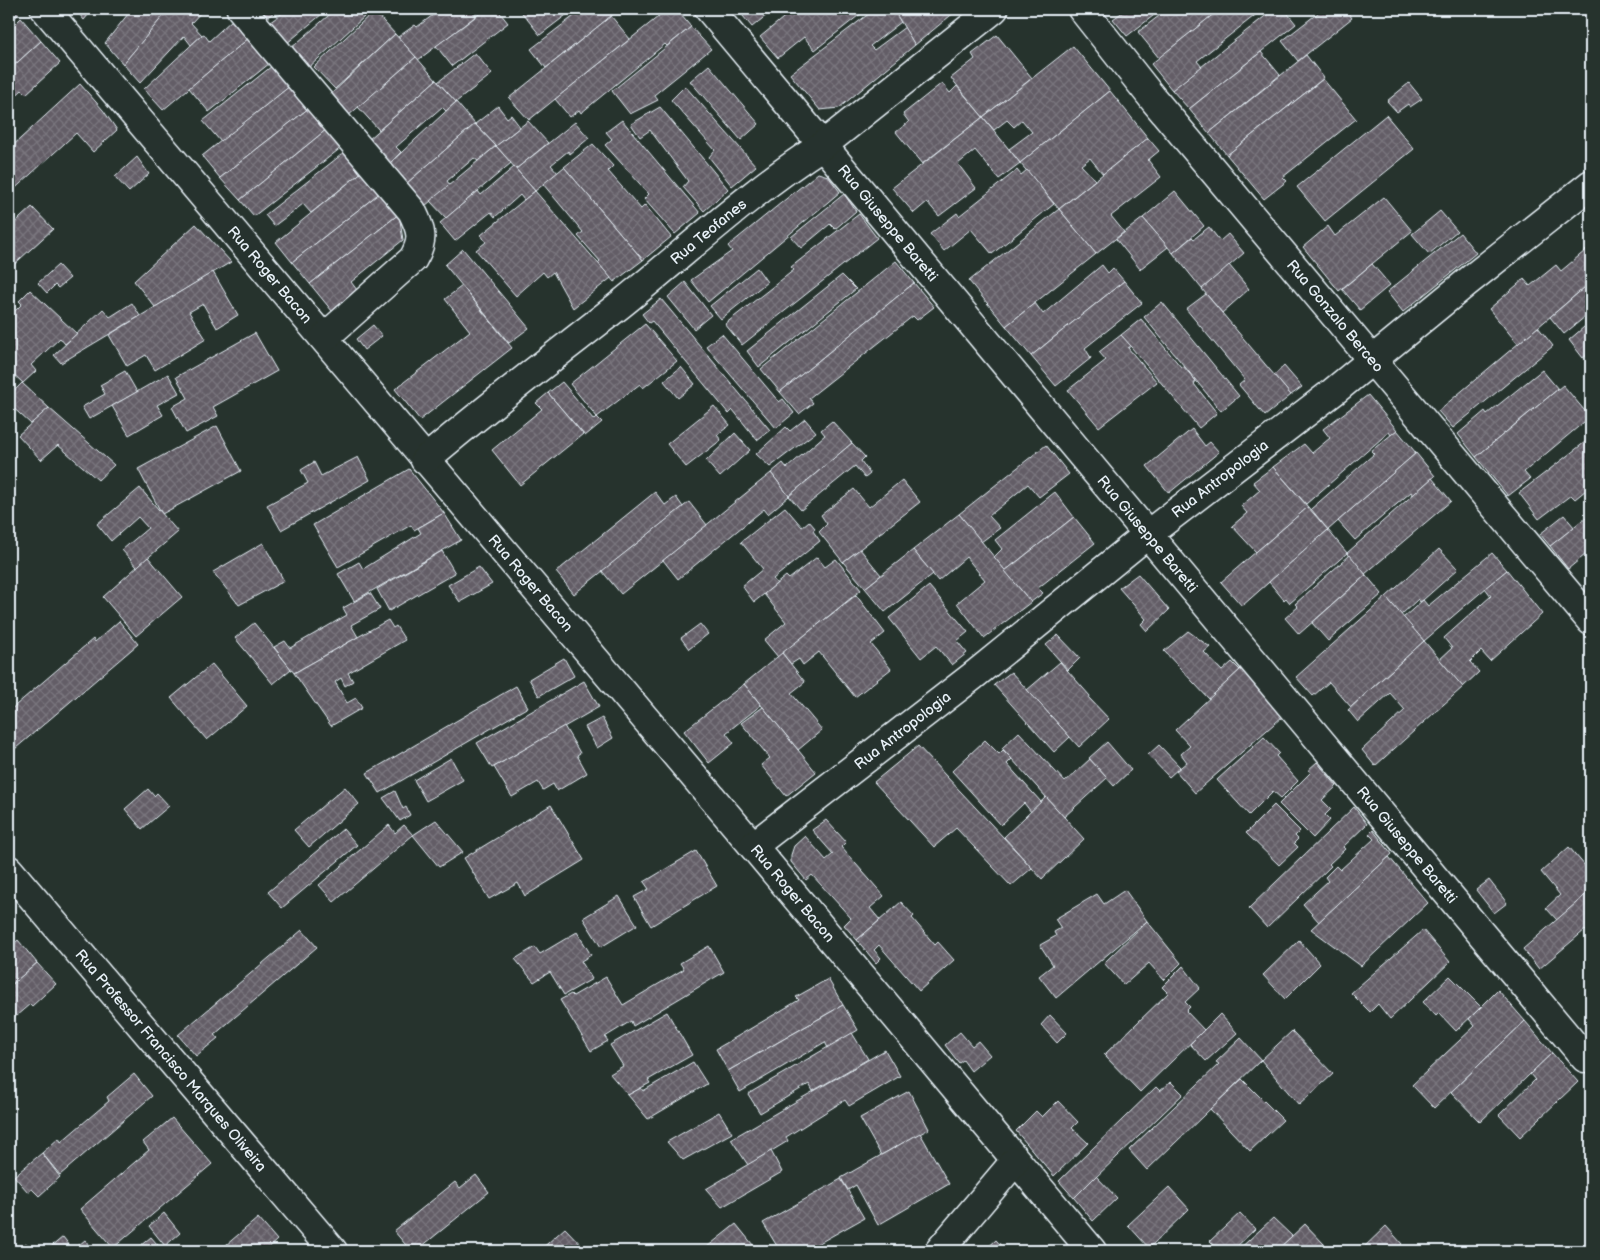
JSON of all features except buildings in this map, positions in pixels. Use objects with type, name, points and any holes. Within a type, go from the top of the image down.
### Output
[{"type":"street","name":"Rua Roger Bacon","points":[[45,9],[753,846],[1092,1251]]},
{"type":"street","points":[[241,9],[412,211],[421,229],[419,247],[413,259],[324,338]]},
{"type":"street","name":"Rua Giuseppe Baretti","points":[[709,9],[1585,1058]]},
{"type":"street","name":"Rua Teofanes","points":[[425,460],[747,201],[800,160],[823,145],[994,9]]},
{"type":"street","name":"Rua Gonzalo Berceo","points":[[1082,9],[1154,100],[1591,621]]},
{"type":"street","name":"Rua Antropologia","points":[[753,846],[965,682],[1148,534],[1333,392],[1591,184]]},
{"type":"street","name":"Rua Professor Francisco Marques Oliveira","points":[[9,870],[333,1251]]},
{"type":"street","points":[[939,1251],[1015,1161]]}]
